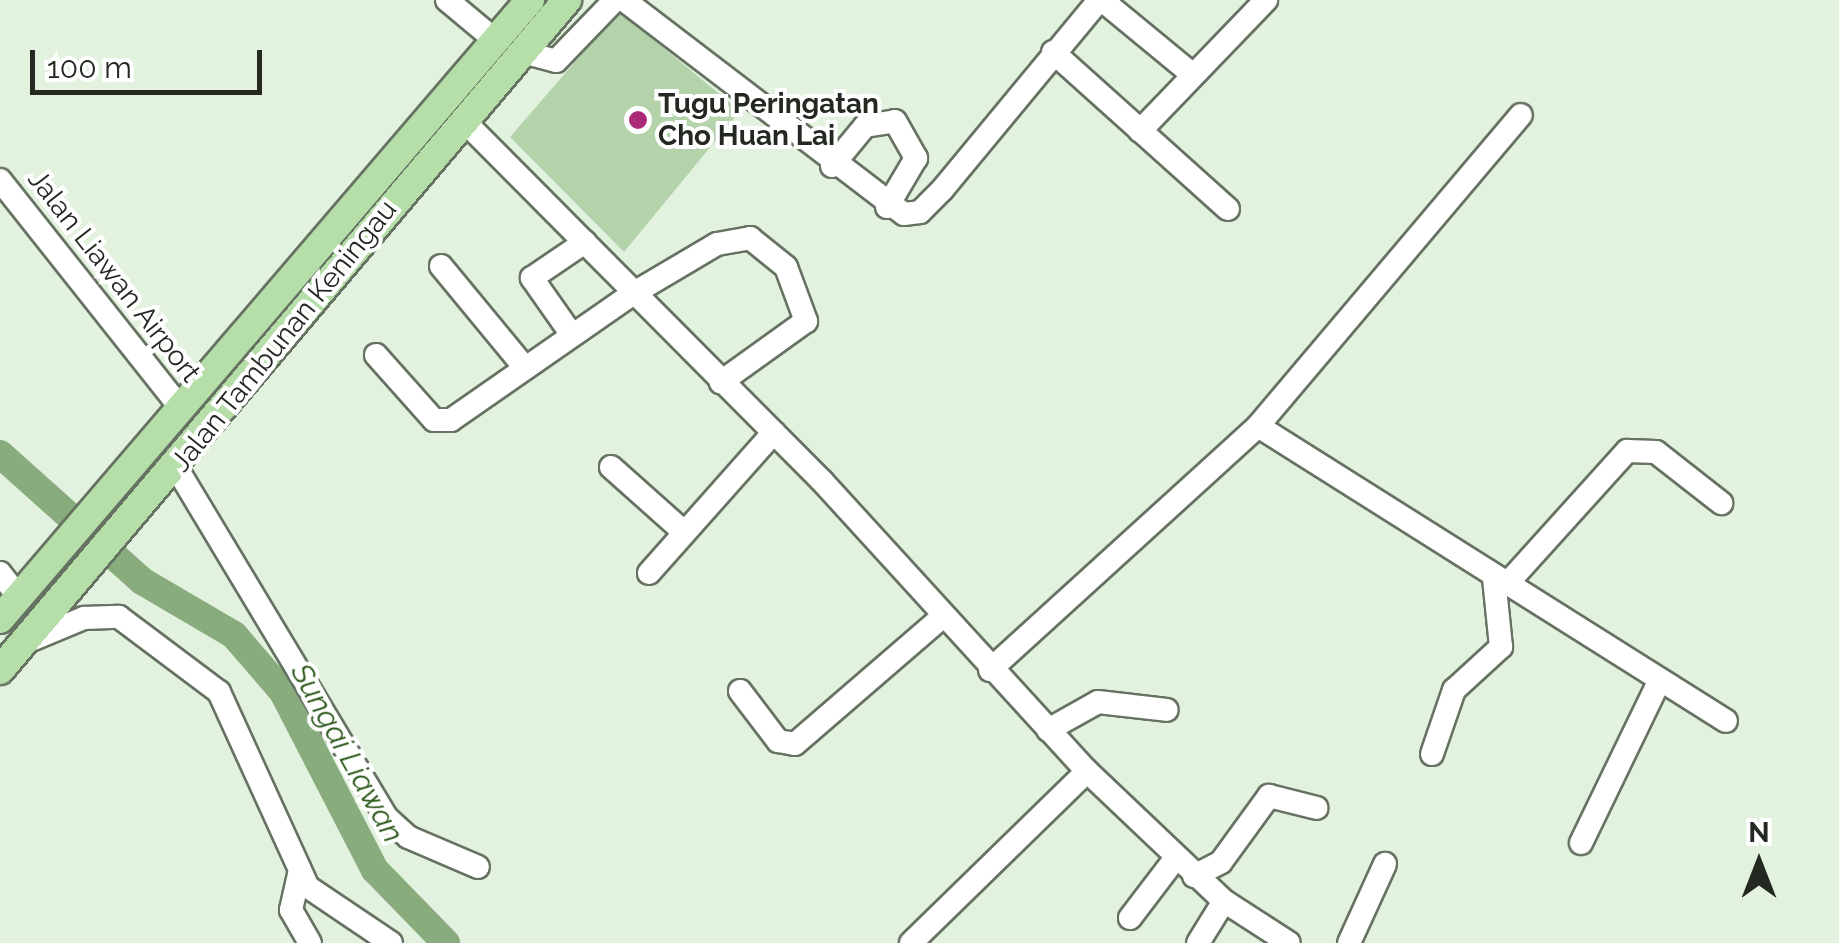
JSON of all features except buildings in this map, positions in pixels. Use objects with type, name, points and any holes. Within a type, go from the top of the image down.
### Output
[{"type":"main road","name":"Jalan Tambunan Keningau","points":[[0,619],[530,0]]},
{"type":"main road","name":"Jalan Tambunan Keningau","points":[[1,668],[176,467],[566,0]]},
{"type":"street","points":[[447,0],[495,40]]},
{"type":"street","points":[[523,52],[556,61],[615,0]]},
{"type":"street","points":[[624,0],[887,207],[925,208],[1100,0],[1193,75]]},
{"type":"street","points":[[1140,130],[1266,0]]},
{"type":"street","points":[[1053,52],[1228,208]]},
{"type":"street","points":[[990,670],[1258,426],[1521,115]]},
{"type":"street","points":[[464,121],[774,432],[990,670],[1175,859],[1224,902],[1290,943]]},
{"type":"street","points":[[832,166],[865,126],[895,121],[916,158],[887,207]]},
{"type":"street","name":"Jalan Liawan Airport","points":[[0,180],[182,410]]},
{"type":"street","points":[[376,355],[443,422],[634,293],[730,238],[776,255],[806,321],[721,382]]},
{"type":"street","points":[[572,336],[532,278],[585,242]]},
{"type":"street","points":[[441,266],[525,368]]},
{"type":"street","points":[[1258,426],[1658,682],[1726,721]]},
{"type":"street","points":[[649,573],[774,432]]},
{"type":"street","points":[[1432,754],[1454,690],[1501,647],[1500,582],[1627,451],[1656,452],[1721,503]]},
{"type":"street","points":[[611,466],[684,532]]},
{"type":"street","points":[[176,467],[386,817],[408,837],[478,867]]},
{"type":"street","points":[[0,573],[19,597]]},
{"type":"street","points":[[26,642],[93,616],[120,617],[219,692],[300,870],[323,902],[391,943]]},
{"type":"street","points":[[740,690],[778,740],[794,744],[942,617]]},
{"type":"street","points":[[1581,843],[1658,682]]},
{"type":"street","points":[[1048,730],[1098,702],[1166,710]]},
{"type":"street","points":[[911,943],[1087,771]]},
{"type":"street","points":[[1194,876],[1221,862],[1270,796],[1317,808]]},
{"type":"street","points":[[1130,918],[1175,859]]},
{"type":"street","points":[[1349,943],[1385,864]]},
{"type":"street","points":[[300,870],[292,910],[310,943]]},
{"type":"street","points":[[1198,943],[1224,902]]},
{"type":"green space","points":[[619,11],[740,111],[624,252],[510,137]]},
{"type":"waterway","name":"Sungai Liawan","points":[[0,454],[142,581],[234,635],[283,692],[375,870],[446,943]]},
{"type":"place","name":"Tugu Peringatan Cho Huan Lai","points":[[638,120]]}]
